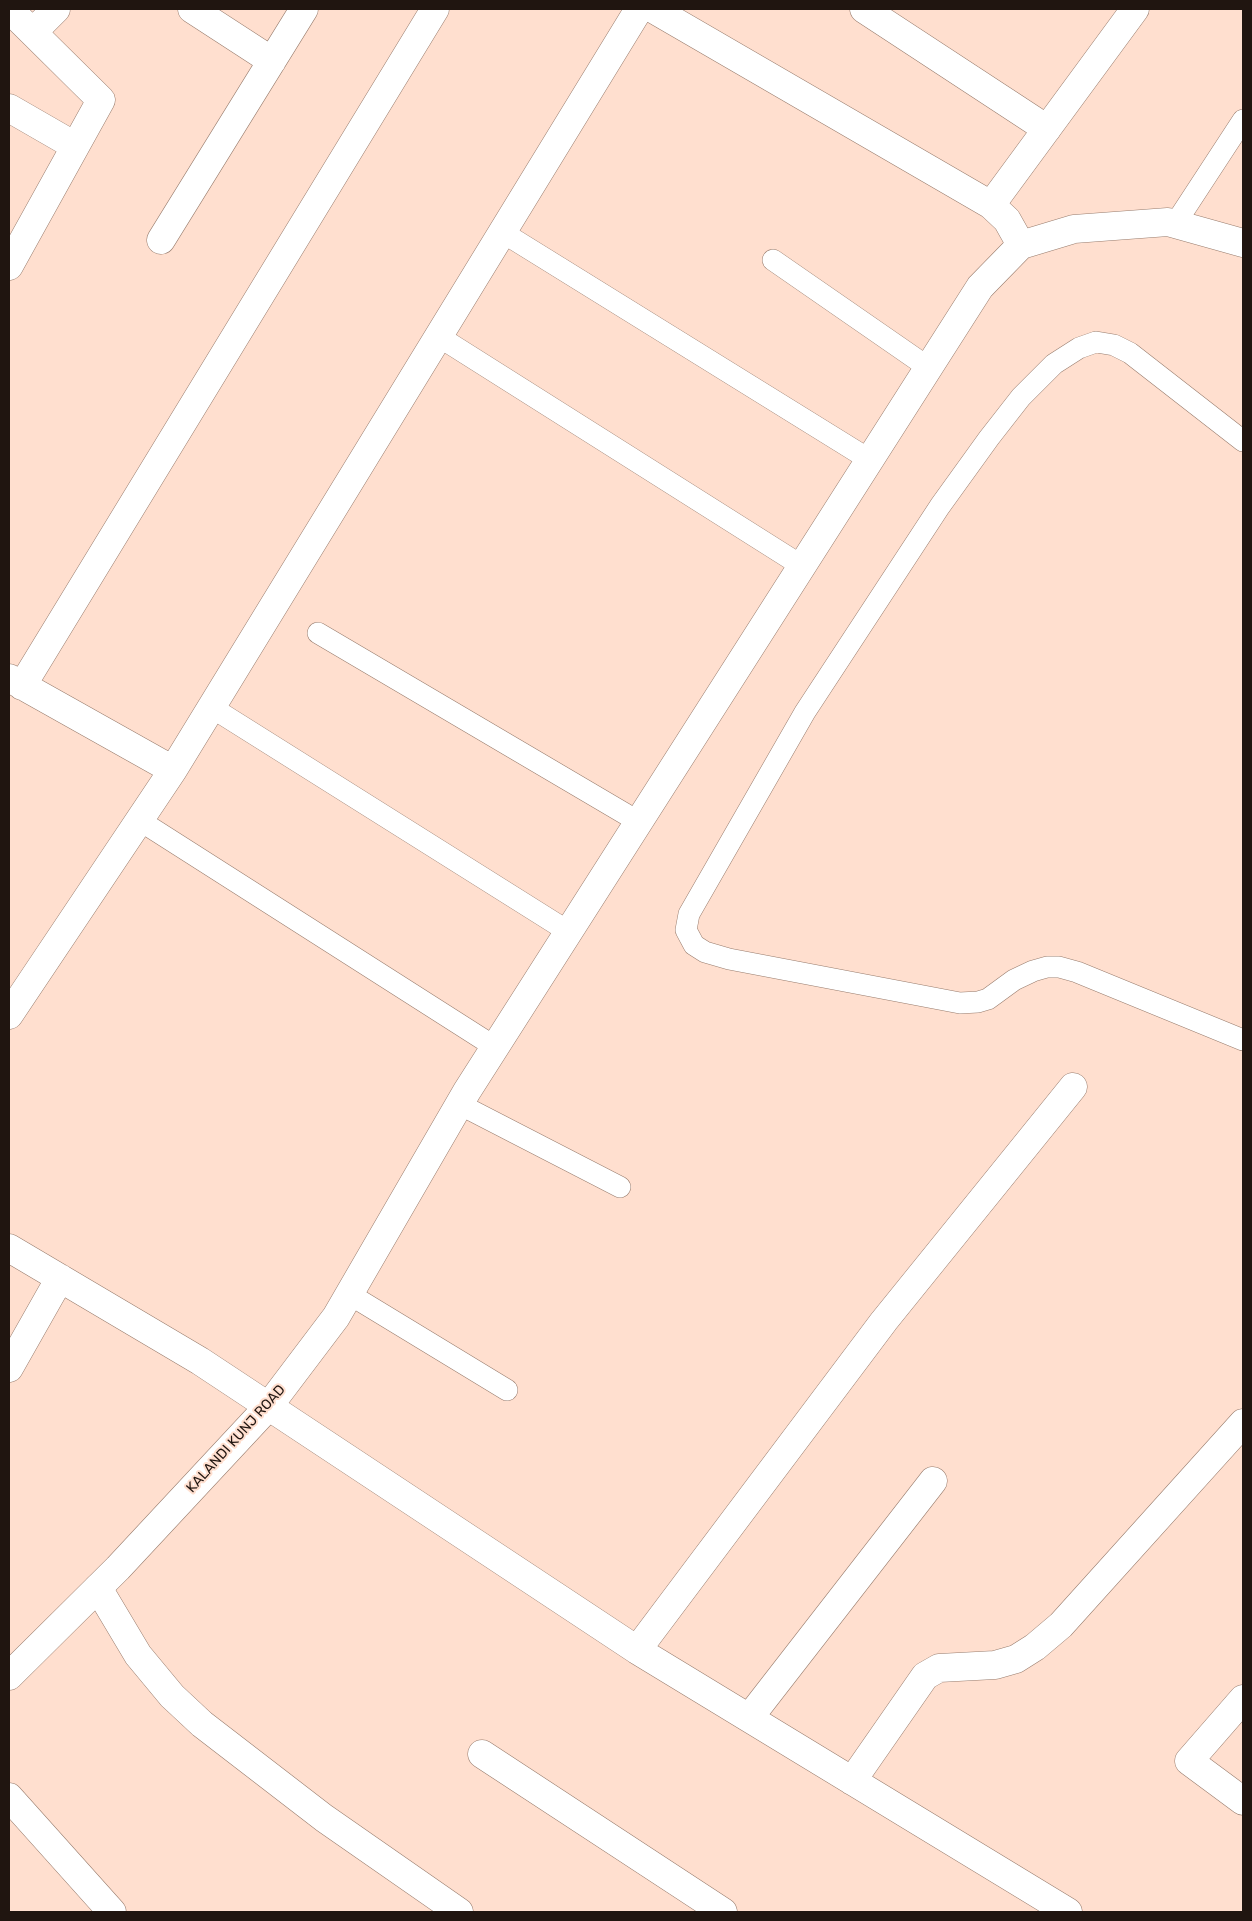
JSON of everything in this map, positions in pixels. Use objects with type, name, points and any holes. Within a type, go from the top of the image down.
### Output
[{"type":"street","points":[[9,9],[101,100],[9,266]]},
{"type":"street","points":[[34,32],[56,9]]},
{"type":"street","points":[[192,9],[272,61]]},
{"type":"street","points":[[161,240],[304,9]]},
{"type":"street","points":[[173,770],[16,682],[435,9]]},
{"type":"street","points":[[9,1015],[173,770],[639,9]]},
{"type":"street","points":[[653,9],[991,205],[1007,220],[1021,245],[1074,229],[1168,222],[1243,243]]},
{"type":"street","points":[[864,9],[1047,129]]},
{"type":"street","points":[[991,205],[1135,9]]},
{"type":"street","points":[[9,108],[75,146]]},
{"type":"street","name":"KALANDI KUNJ ROAD","points":[[9,1676],[98,1588],[268,1407],[336,1317],[463,1098],[980,287],[1021,245]]},
{"type":"street","points":[[637,1650],[884,1321],[1073,1087]]},
{"type":"street","points":[[9,1248],[200,1361],[637,1650],[1068,1912]]},
{"type":"street","points":[[9,1368],[60,1278]]},
{"type":"street","points":[[852,1781],[925,1676],[939,1668],[995,1665],[1016,1659],[1035,1647],[1061,1625],[1243,1423]]},
{"type":"street","points":[[749,1718],[933,1481]]},
{"type":"street","points":[[98,1588],[138,1656],[172,1696],[202,1724],[324,1818],[459,1912]]},
{"type":"street","points":[[1243,1699],[1189,1762],[1243,1801]]},
{"type":"street","points":[[482,1754],[723,1912]]},
{"type":"street","points":[[9,1797],[112,1912]]},
{"type":"lane","points":[[1175,224],[1243,120]]},
{"type":"lane","points":[[502,232],[870,460]]},
{"type":"lane","points":[[773,260],[929,368]]},
{"type":"lane","points":[[438,336],[802,566]]},
{"type":"lane","points":[[1243,440],[1130,353],[1114,345],[1096,342],[1079,348],[1054,364],[1021,397],[940,506],[805,712],[688,914],[686,930],[694,945],[705,952],[729,959],[960,1003],[978,1002],[988,999],[1014,980],[1033,971],[1047,967],[1059,967],[1077,972],[1243,1040]]},
{"type":"lane","points":[[318,633],[639,822]]},
{"type":"lane","points":[[211,707],[568,932]]},
{"type":"lane","points":[[139,820],[495,1047]]},
{"type":"lane","points":[[463,1098],[620,1187]]},
{"type":"lane","points":[[349,1294],[507,1390]]}]
